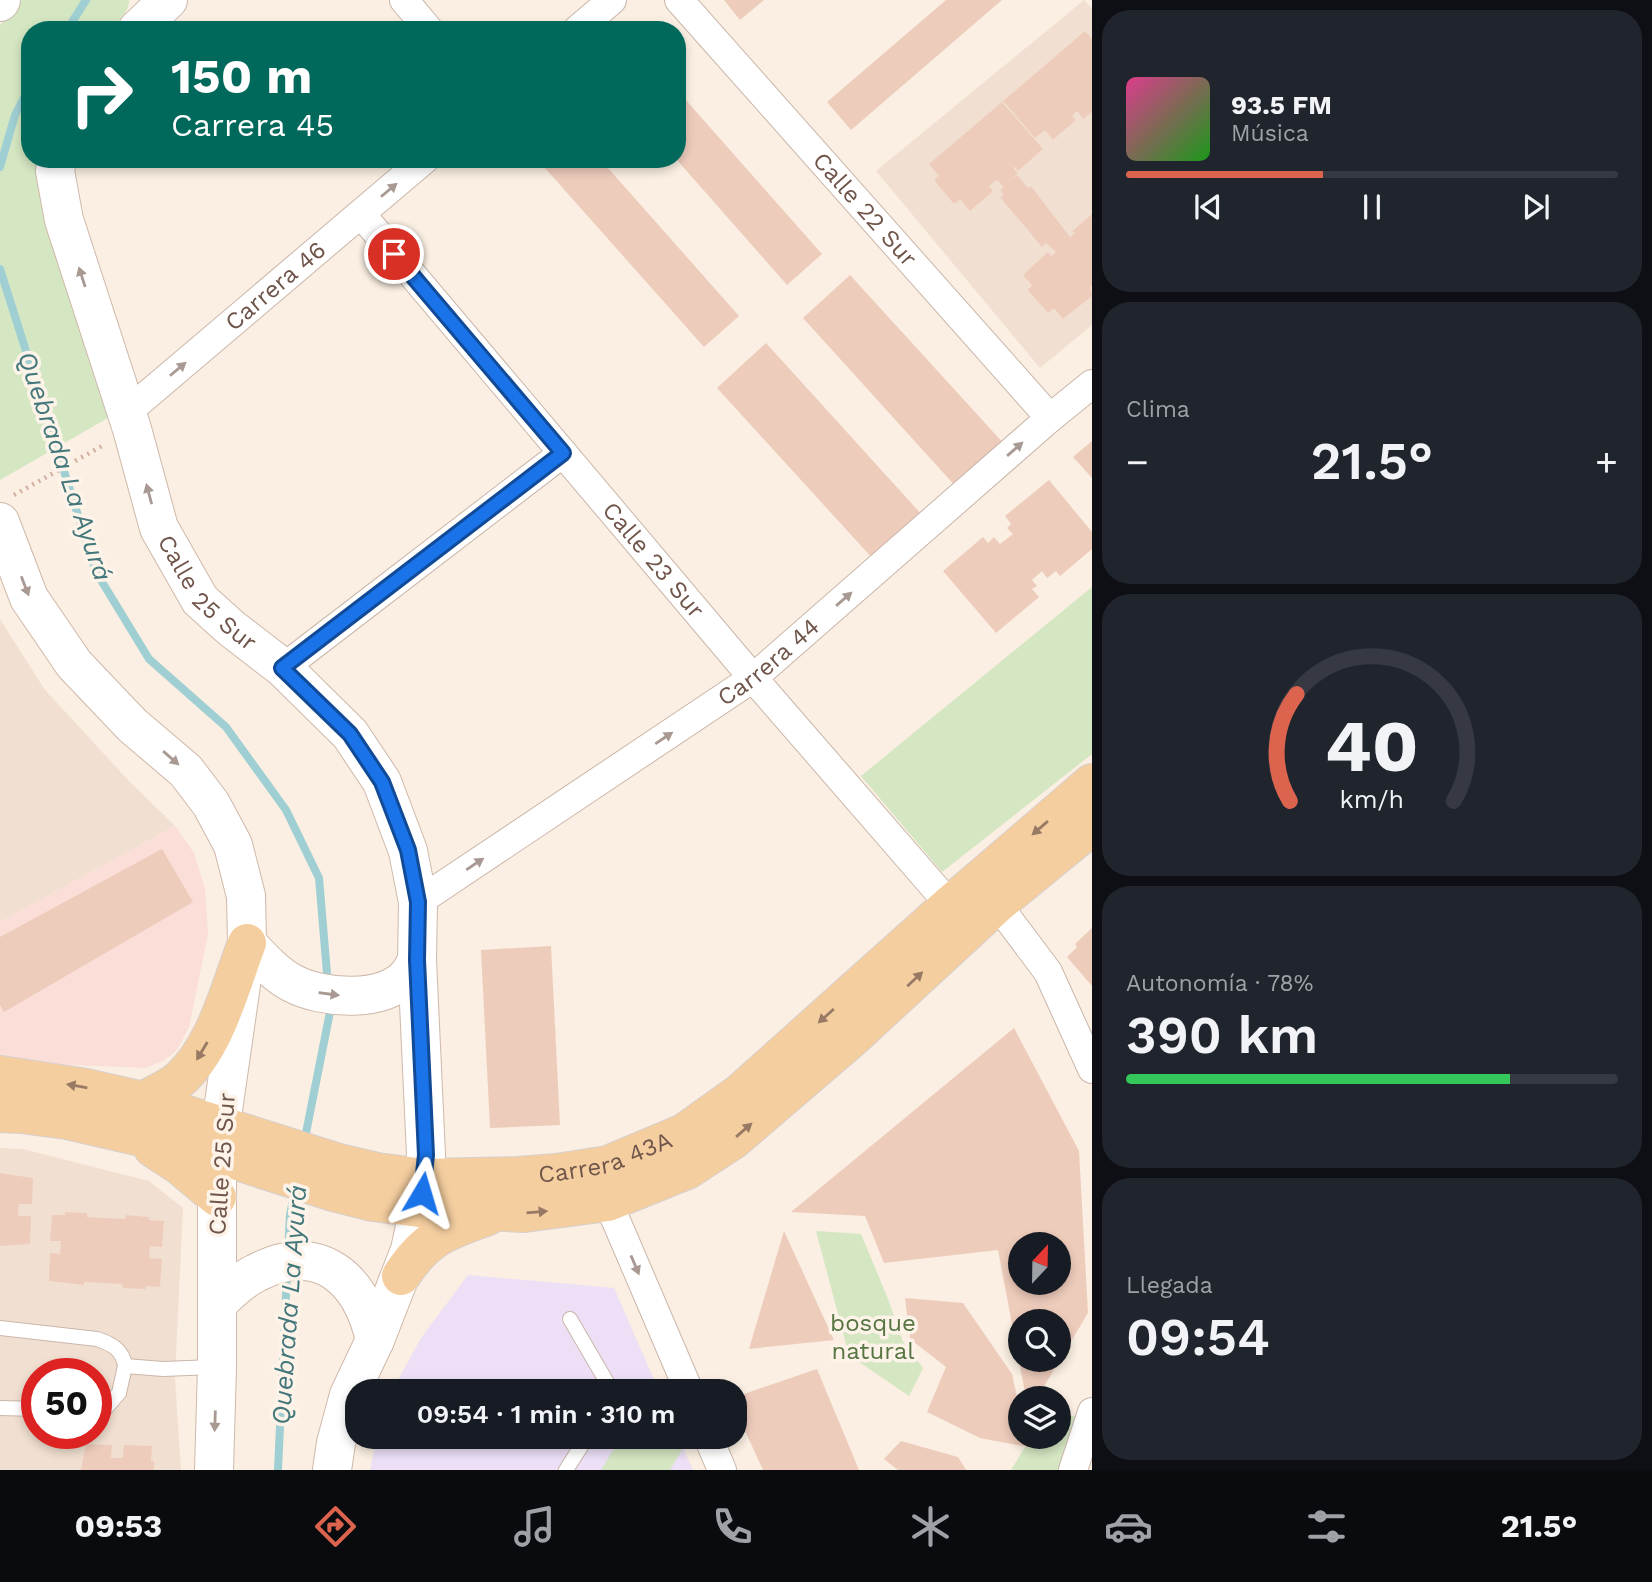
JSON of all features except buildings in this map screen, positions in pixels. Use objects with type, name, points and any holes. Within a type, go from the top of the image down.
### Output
[{"type":"main road","name":"Calle 25 Sur","points":[[56,168],[64,220],[126,413],[159,528],[200,600],[230,628],[282,668],[350,734],[382,782],[408,850],[418,902],[405,973],[426,1155],[422,1193],[410,1250],[401,1276],[349,1395],[332,1470]]},
{"type":"main road","name":"Calle 25 Sur","points":[[0,522],[30,598],[74,664],[132,725],[186,771],[211,804],[233,845],[246,896],[259,955],[220,1139],[214,1470]]},
{"type":"main road","name":"Carrera 43A","points":[[0,1075],[86,1087],[143,1101],[220,1139],[335,1177],[373,1202],[608,1166],[684,1133],[740,1093],[950,905],[1092,783]]},
{"type":"main road","name":"Carrera 43A","points":[[422,1193],[499,1212],[536,1212],[608,1202],[687,1170],[733,1140],[853,1037],[997,904],[1092,826]]},
{"type":"main road","points":[[143,1101],[179,1081],[195,1063],[259,955],[290,982],[327,996],[372,993],[405,973]]},
{"type":"main road","name":"Carrera 43A","points":[[0,1113],[67,1120],[120,1132],[220,1139]]},
{"type":"main road","points":[[120,1132],[172,1160],[217,1197]]},
{"type":"main road","points":[[401,1276],[415,1254],[429,1242],[442,1234],[499,1212]]},
{"type":"main road","points":[[217,1304],[254,1273],[277,1263],[302,1261],[326,1266],[347,1280],[361,1298],[370,1318],[375,1340]]},
{"type":"street","points":[[404,0],[422,21]]},
{"type":"street","points":[[588,21],[612,0]]},
{"type":"street","name":"Calle 22 Sur","points":[[679,0],[1050,418]]},
{"type":"street","name":"Carrera 46","points":[[126,413],[414,168]]},
{"type":"street","name":"Calle 23 Sur","points":[[360,214],[753,678],[950,905]]},
{"type":"street","name":"Carrera 44","points":[[418,902],[753,678],[1092,384]]},
{"type":"street","points":[[282,668],[563,453]]},
{"type":"street","points":[[997,904],[1048,972],[1092,1069]]},
{"type":"street","points":[[608,1202],[684,1379]]},
{"type":"street","points":[[1073,1470],[1092,1412]]},
{"type":"street","points":[[713,1449],[722,1470]]},
{"type":"lane","points":[[570,1319],[605,1379]]},
{"type":"lane","points":[[0,1328],[97,1339],[110,1343],[124,1355],[125,1366],[119,1393],[112,1401]]},
{"type":"lane","points":[[125,1366],[217,1367]]},
{"type":"lane","points":[[0,1408],[21,1409]]},
{"type":"lane","points":[[566,1470],[579,1449]]},
{"type":"path","points":[[22,492],[102,446]]},
{"type":"shaded area","points":[[1084,0],[1092,9],[1092,325],[1040,368],[876,171]]},
{"type":"shaded area","points":[[0,619],[45,690],[129,781],[175,826],[0,922]]},
{"type":"shaded area","points":[[175,826],[194,853],[205,889],[208,934],[189,1027],[177,1050],[163,1061],[145,1068],[0,1062],[0,922]]},
{"type":"shaded area","points":[[0,1148],[23,1149],[149,1181],[183,1208],[175,1378],[181,1470],[0,1470]]},
{"type":"shaded area","points":[[468,1275],[614,1288],[654,1379],[399,1379],[421,1338]]},
{"type":"shaded area","points":[[374,1449],[683,1449],[693,1470],[370,1470]]},
{"type":"green space","points":[[20,0],[129,0],[129,5],[119,21],[21,21],[21,168],[44,168],[113,415],[0,480],[0,25]]},
{"type":"green space","points":[[1092,587],[1092,754],[942,872],[861,776]]},
{"type":"green space","name":"bosque natural","points":[[816,1231],[861,1234],[903,1342],[923,1368],[909,1396],[849,1355]]},
{"type":"green space","points":[[1071,1416],[1079,1417],[1071,1438]]},
{"type":"green space","points":[[614,1449],[682,1450],[670,1470],[601,1470]]},
{"type":"green space","points":[[1024,1449],[1067,1449],[1059,1470],[1011,1470]]},
{"type":"waterway","name":"Quebrada La Ayurá","points":[[73,21],[86,0]]},
{"type":"waterway","name":"Quebrada La Ayurá","points":[[0,167],[21,103]]},
{"type":"waterway","name":"Quebrada La Ayurá","points":[[0,269],[96,572],[149,659],[226,727],[286,810],[319,878],[328,985]]},
{"type":"waterway","name":"Quebrada La Ayurá","points":[[304,1143],[330,1012],[329,1005]]},
{"type":"waterway","name":"Quebrada La Ayurá","points":[[288,1254],[290,1215],[295,1190]]},
{"type":"waterway","name":"Quebrada La Ayurá","points":[[278,1470],[287,1274]]},
{"type":"route","points":[[394,254],[563,453],[282,668],[350,734],[382,782],[408,850],[418,902],[417,960],[426,1155],[422,1193]]}]
